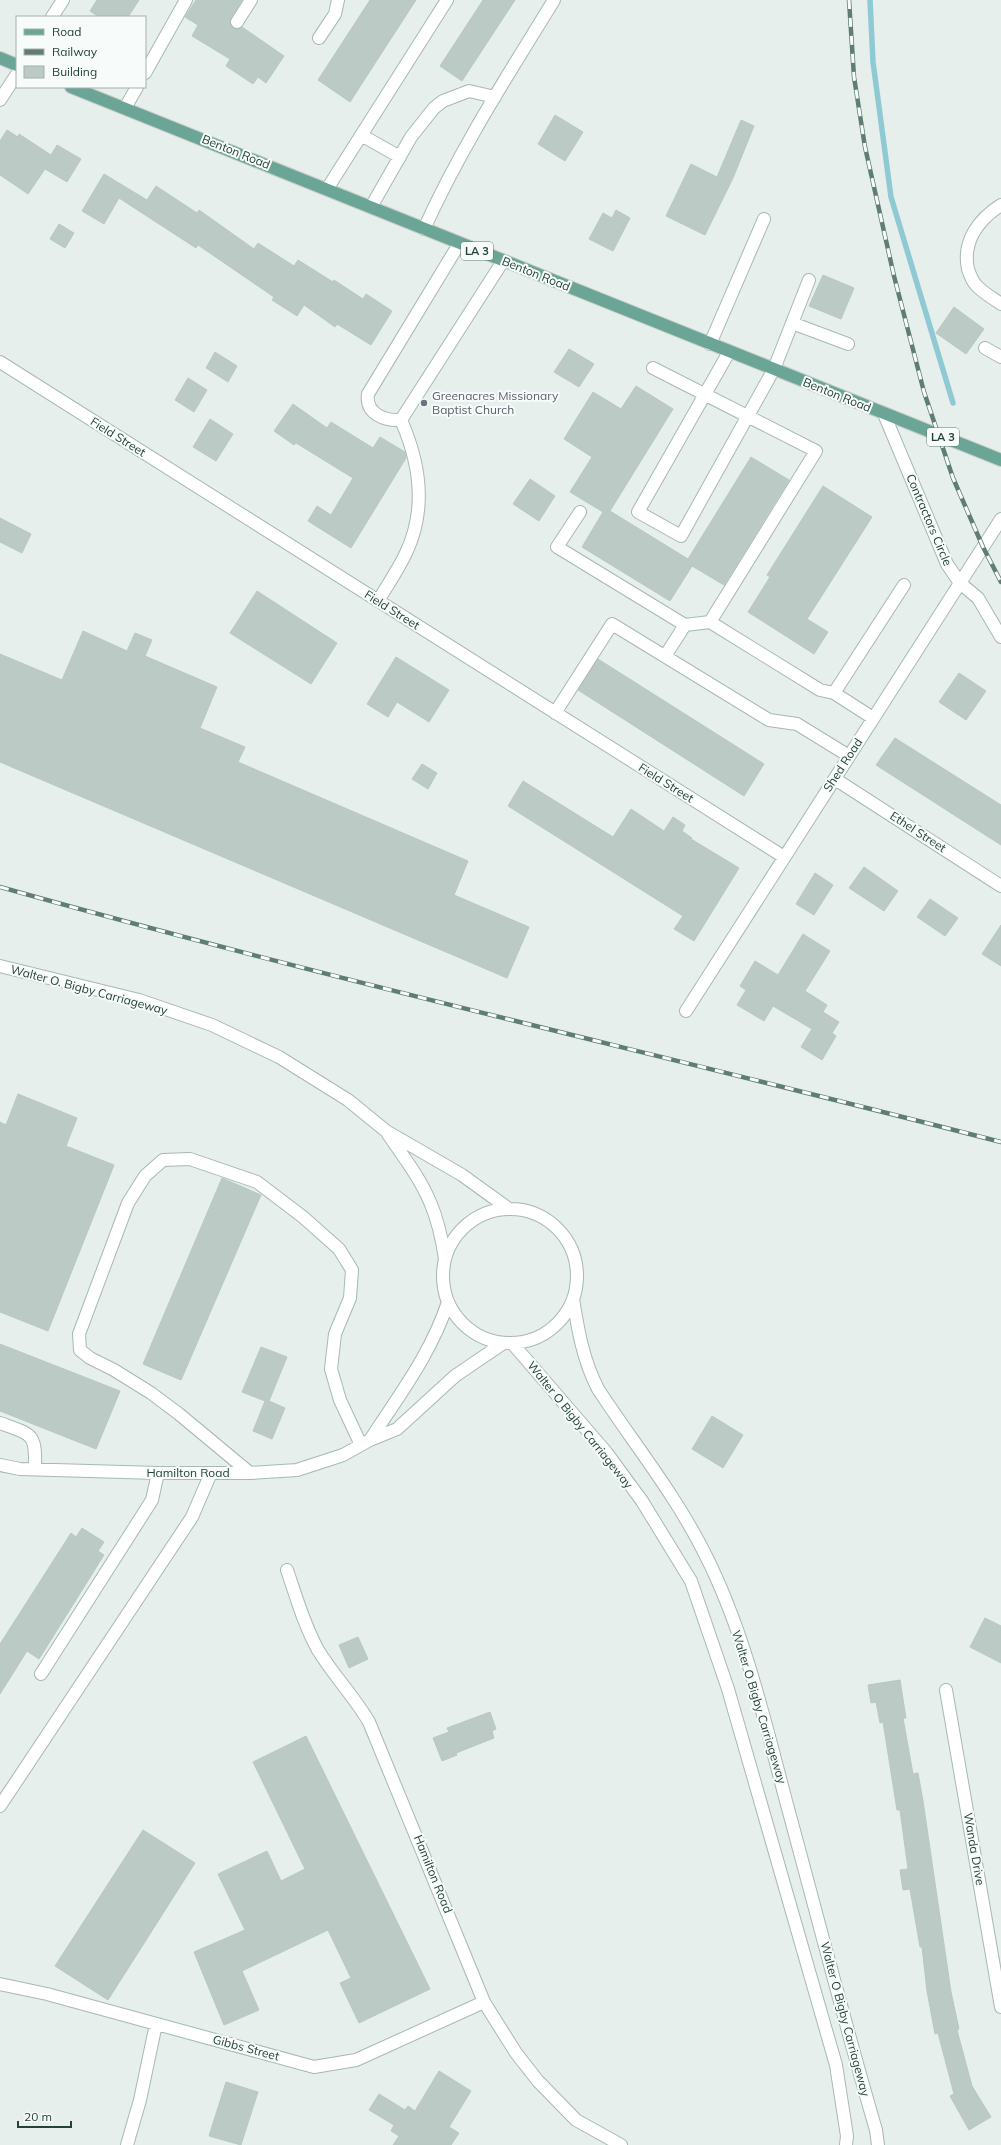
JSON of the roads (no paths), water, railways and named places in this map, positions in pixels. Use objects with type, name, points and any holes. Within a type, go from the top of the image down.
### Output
[{"type":"main road","points":[[0,58],[16,65]]},
{"type":"main road","name":"Benton Road","points":[[74,88],[327,189],[459,244],[1001,460]]},
{"type":"street","points":[[53,16],[63,0]]},
{"type":"street","points":[[146,71],[186,0]]},
{"type":"street","points":[[237,22],[251,0]]},
{"type":"street","points":[[319,38],[335,14],[338,0]]},
{"type":"street","points":[[327,189],[447,0]]},
{"type":"street","points":[[424,229],[441,191],[495,97],[554,0]]},
{"type":"street","points":[[0,100],[16,76]]},
{"type":"street","points":[[125,108],[136,88]]},
{"type":"street","points":[[371,208],[400,157],[423,121],[443,101],[469,91],[495,97]]},
{"type":"street","points":[[361,134],[400,157]]},
{"type":"street","points":[[1001,205],[990,212],[971,235],[966,248],[966,261],[975,285],[1001,304]]},
{"type":"street","points":[[710,344],[764,219]]},
{"type":"street","points":[[401,420],[389,421],[380,417],[370,409],[367,401],[368,394],[459,244]]},
{"type":"street","points":[[401,420],[503,261]]},
{"type":"street","points":[[729,352],[706,395],[638,512],[681,536],[774,370],[810,280]]},
{"type":"street","points":[[792,323],[848,344]]},
{"type":"street","points":[[985,348],[1001,357]]},
{"type":"street","name":"Field Street","points":[[0,362],[784,857]]},
{"type":"street","points":[[653,368],[816,451],[710,622]]},
{"type":"street","name":"Contractors Circle","points":[[884,414],[941,551],[953,574],[960,583],[978,598],[1001,637]]},
{"type":"street","points":[[378,601],[405,555],[412,539],[420,495],[415,459],[401,420]]},
{"type":"street","points":[[580,512],[558,547],[685,625],[710,622],[820,690],[834,694],[873,718]]},
{"type":"street","name":"Shed Road","points":[[686,1011],[1001,519]]},
{"type":"street","points":[[834,694],[904,585]]},
{"type":"street","points":[[555,713],[612,624],[769,720],[797,724],[849,756]]},
{"type":"street","points":[[665,656],[685,625]]},
{"type":"street","name":"Ethel Street","points":[[835,779],[1001,886]]},
{"type":"street","name":"Walter O. Bigby Carriageway","points":[[0,966],[139,1000],[212,1025],[279,1057],[348,1100],[386,1131],[440,1161],[509,1209]]},
{"type":"street","name":"Walter O. Bigby Carriageway","points":[[386,1131],[420,1181],[430,1202],[439,1228],[445,1259]]},
{"type":"street","points":[[250,1473],[151,1393],[114,1370],[90,1358],[80,1350],[79,1334],[128,1203],[145,1176],[163,1160],[190,1159],[257,1182],[303,1217],[339,1249],[352,1270],[350,1298],[335,1334],[331,1369],[340,1400],[365,1443]]},
{"type":"street","name":"Walter O Bigby Carriageway","points":[[507,1344],[531,1339],[549,1330],[563,1316],[573,1299],[577,1278],[574,1256],[564,1237],[549,1221],[530,1212],[509,1209],[488,1212],[469,1223],[454,1239],[445,1259],[443,1280],[448,1302],[458,1319],[474,1332],[507,1344],[606,1452],[642,1501],[691,1582],[728,1689],[836,2065],[847,2136],[846,2145]]},
{"type":"street","name":"Walter O Bigby Carriageway","points":[[573,1299],[582,1350],[588,1370],[598,1389],[674,1498],[705,1554],[730,1613],[748,1663],[768,1732],[826,1947],[843,2020],[876,2130],[878,2145]]},
{"type":"street","name":"Hamilton Road","points":[[365,1443],[415,1374],[442,1321],[448,1302]]},
{"type":"street","name":"Hamilton Road","points":[[0,1465],[35,1469],[158,1473],[250,1473],[297,1470],[343,1455],[365,1443],[397,1429],[455,1376],[507,1344]]},
{"type":"street","points":[[0,1423],[30,1436],[36,1446],[35,1469]]},
{"type":"street","points":[[40,1674],[152,1500],[158,1473]]},
{"type":"street","points":[[0,1806],[192,1517],[211,1473]]},
{"type":"street","name":"Hamilton Road","points":[[287,1570],[318,1648],[329,1666],[359,1704],[369,1722],[484,2002],[516,2053],[538,2081],[576,2120],[615,2144]]},
{"type":"street","name":"Wanda Drive","points":[[946,1690],[1001,2007]]},
{"type":"street","name":"Gibbs Street","points":[[0,1984],[47,1994],[314,2067],[356,2060],[484,2002]]},
{"type":"street","points":[[127,2145],[140,2100],[156,2024]]},
{"type":"waterway","points":[[870,0],[873,62],[891,197],[953,403]]},
{"type":"railway","points":[[849,0],[854,77],[865,147],[894,276],[924,392],[953,478],[983,547],[1001,582]]},
{"type":"railway","points":[[0,887],[374,986],[1001,1142]]},
{"type":"place","name":"Greenacres Missionary Baptist Church","points":[[424,403]]}]
